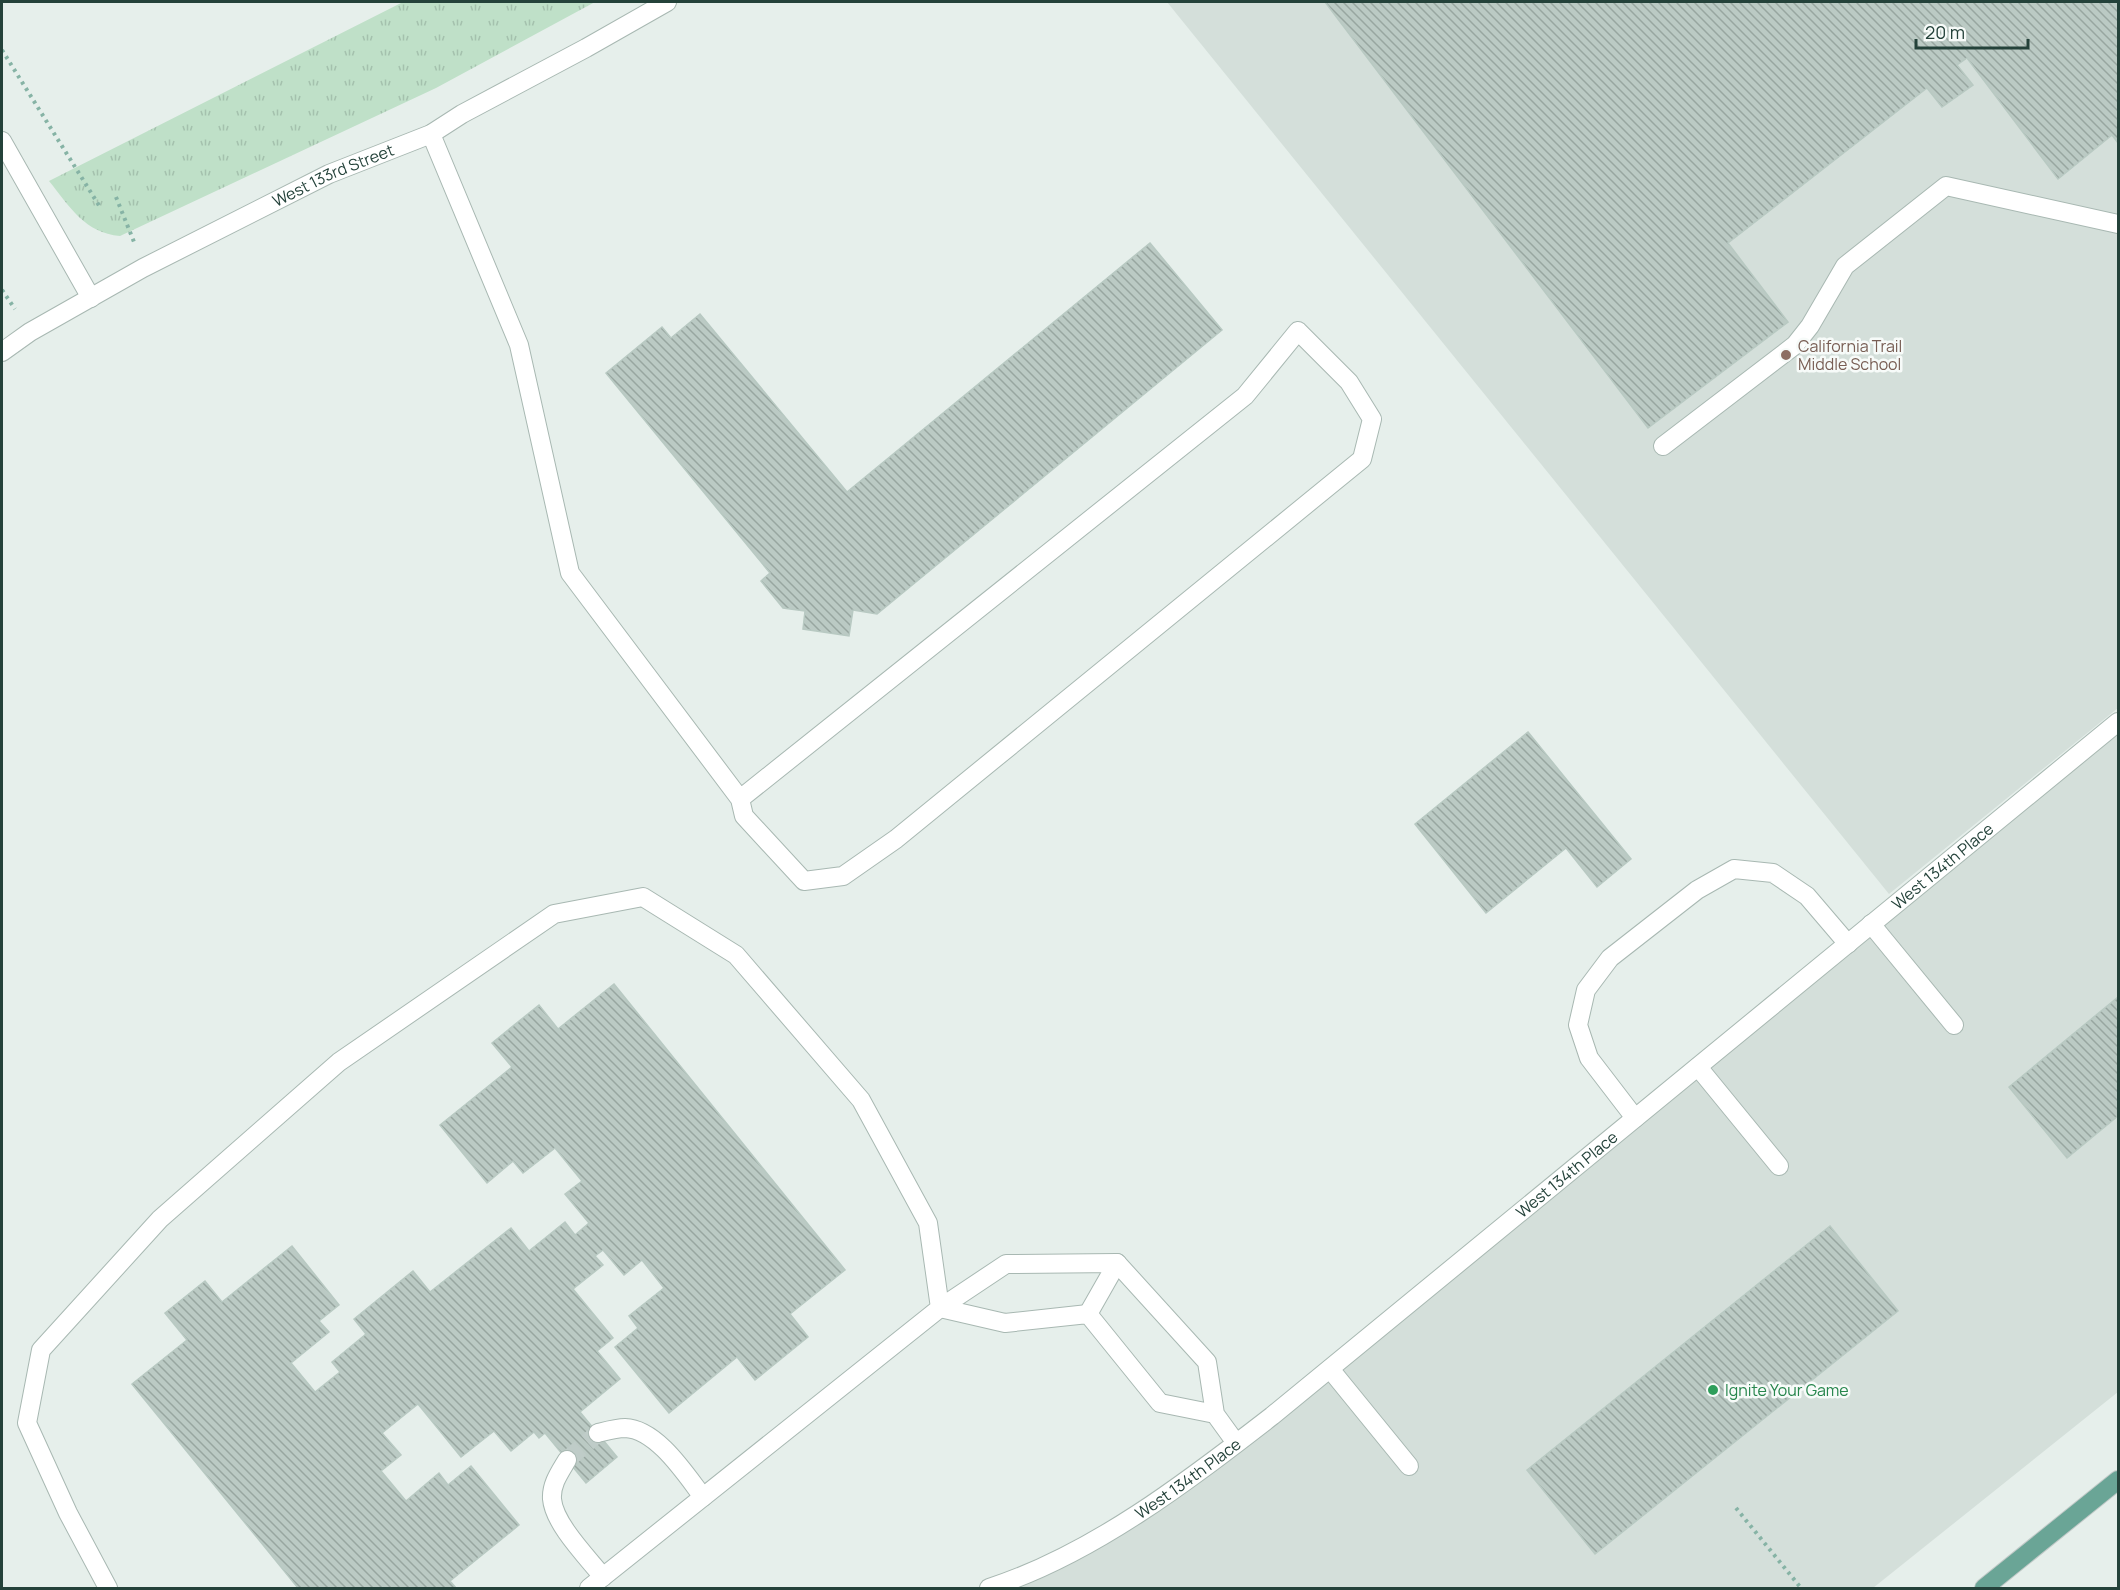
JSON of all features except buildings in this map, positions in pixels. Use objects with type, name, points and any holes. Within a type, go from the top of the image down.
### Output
[{"type":"main road","points":[[1984,1588],[2118,1480]]},
{"type":"street","name":"West 133rd Street","points":[[2,352],[30,332],[143,268],[329,174],[431,134],[462,114],[667,2]]},
{"type":"street","points":[[431,134],[519,345],[570,573],[740,799],[744,816],[804,881],[843,876],[905,832],[1362,459],[1372,419],[1349,382],[1298,331],[1245,396],[740,799]]},
{"type":"street","points":[[2,141],[92,298]]},
{"type":"street","points":[[1663,446],[1795,345],[1810,326],[1845,266],[1946,186],[2118,224]]},
{"type":"street","name":"West 134th Place","points":[[990,1588],[1054,1562],[1192,1477],[1329,1369],[2118,722]]},
{"type":"street","points":[[1635,1118],[1588,1058],[1578,1025],[1586,990],[1610,958],[1697,890],[1734,869],[1773,873],[1807,896],[1848,944]]},
{"type":"street","points":[[108,1588],[68,1513],[27,1423],[41,1350],[160,1219],[339,1062],[554,914],[643,897],[736,955],[861,1100],[928,1223],[940,1308]]},
{"type":"street","points":[[1871,924],[1954,1025]]},
{"type":"street","points":[[1698,1067],[1779,1166]]},
{"type":"street","points":[[1088,1314],[1117,1263]]},
{"type":"street","points":[[567,1460],[555,1479],[552,1499],[561,1524],[596,1583],[940,1308],[1006,1264],[1117,1263],[1207,1362],[1215,1414],[1236,1443]]},
{"type":"street","points":[[940,1308],[1005,1323],[1088,1314]]},
{"type":"street","points":[[1088,1314],[1160,1403],[1215,1414]]},
{"type":"street","points":[[1329,1369],[1409,1466]]},
{"type":"street","points":[[598,1433],[626,1428],[651,1437],[677,1463],[704,1497]]},
{"type":"path","points":[[2,50],[100,207]]},
{"type":"path","points":[[116,196],[143,268]]},
{"type":"path","points":[[1736,1508],[1801,1588]]},
{"type":"shaded area","name":"California Trail Middle School","points":[[1167,2],[2118,2],[2118,708],[1889,894]]},
{"type":"shaded area","points":[[2118,719],[2118,1392],[1873,1588],[990,1588],[1192,1477]]},
{"type":"green space","points":[[403,2],[595,2],[436,88],[120,236],[97,230],[88,224],[71,209],[49,181]]},
{"type":"tunnel","points":[[567,1460],[598,1433]]},
{"type":"place","name":"California Trail Middle School","points":[[1786,355]]},
{"type":"place","name":"Ignite Your Game","points":[[1713,1390]]}]
